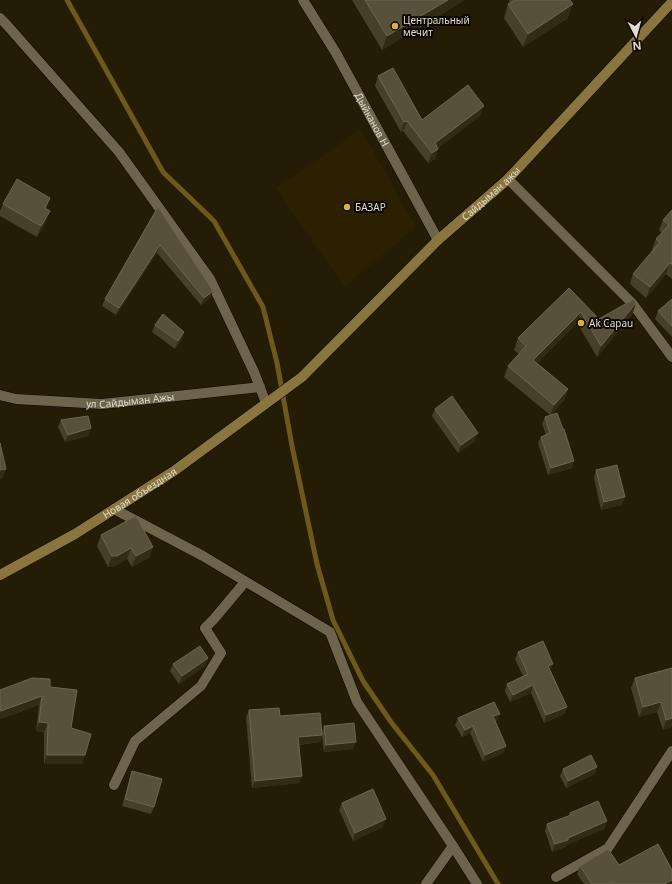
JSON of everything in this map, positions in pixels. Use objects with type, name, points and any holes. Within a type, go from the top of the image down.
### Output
[{"type":"main road","name":"Сайдыман ажы","points":[[302,377],[438,240],[508,179],[672,2]]},
{"type":"main road","name":"Новая объездная","points":[[0,575],[75,534],[174,471],[302,377]]},
{"type":"street","name":"Дыйканов Н","points":[[303,0],[336,53],[438,240]]},
{"type":"street","points":[[0,18],[119,152],[210,279],[260,387],[269,401]]},
{"type":"street","points":[[508,179],[632,303],[672,357]]},
{"type":"street","name":"ул Сайдыман Ажы","points":[[0,395],[16,399],[102,404],[260,387]]},
{"type":"street","points":[[114,509],[203,556],[330,632],[357,702],[477,884]]},
{"type":"street","points":[[114,785],[135,741],[201,686],[221,653],[205,628],[214,620],[245,582]]},
{"type":"street","points":[[556,877],[608,848],[672,751]]},
{"type":"street","points":[[426,884],[453,846]]},
{"type":"shaded area","name":"БАЗАР","points":[[361,129],[416,227],[344,287],[276,188]]},
{"type":"building","points":[[365,0],[448,0],[387,36]]},
{"type":"building","points":[[515,0],[570,0],[573,4],[528,34],[508,4]]},
{"type":"building","points":[[393,68],[422,120],[468,85],[484,106],[435,143],[438,149],[432,153],[407,121],[404,122],[378,76]]},
{"type":"building","points":[[17,179],[50,198],[45,208],[50,211],[41,226],[3,204]]},
{"type":"building","points":[[158,207],[213,291],[204,298],[160,245],[119,308],[105,299]]},
{"type":"building","points":[[672,210],[672,264],[670,263],[650,287],[633,274],[660,242],[656,239],[669,225],[663,220]]},
{"type":"building","points":[[569,288],[599,319],[634,299],[636,303],[601,346],[581,312],[533,360],[568,389],[554,405],[508,366],[526,346],[518,338]]},
{"type":"building","points":[[672,299],[672,326],[658,311]]},
{"type":"building","points":[[163,314],[184,332],[178,341],[155,325]]},
{"type":"building","points":[[452,396],[478,433],[461,445],[435,409]]},
{"type":"building","points":[[557,413],[564,429],[574,461],[551,468],[541,437],[550,433],[545,417]]},
{"type":"building","points":[[88,416],[91,428],[68,435],[61,420]]},
{"type":"building","points":[[0,443],[6,469],[0,470]]},
{"type":"building","points":[[617,465],[625,497],[604,502],[596,470]]},
{"type":"building","points":[[136,516],[153,547],[136,556],[131,548],[117,556],[112,556],[101,535]]},
{"type":"building","points":[[543,641],[553,664],[548,666],[567,707],[546,715],[533,685],[513,695],[507,684],[528,674],[518,652]]},
{"type":"building","points":[[200,646],[208,658],[182,676],[173,664]]},
{"type":"building","points":[[672,668],[672,718],[666,720],[661,702],[643,707],[635,678]]},
{"type":"building","points":[[32,678],[50,679],[50,687],[77,690],[71,728],[91,734],[85,755],[47,755],[48,723],[39,722],[42,696],[1,711],[0,690]]},
{"type":"building","points":[[494,702],[500,714],[493,716],[506,746],[485,755],[473,726],[465,730],[458,718]]},
{"type":"building","points":[[279,708],[280,716],[320,713],[322,735],[298,737],[302,776],[255,781],[249,710]]},
{"type":"building","points":[[354,723],[356,742],[326,745],[324,726]]},
{"type":"building","points":[[591,755],[597,767],[568,781],[563,769]]},
{"type":"building","points":[[132,771],[162,779],[154,807],[125,799]]},
{"type":"building","points":[[373,789],[386,819],[355,833],[342,803]]},
{"type":"building","points":[[598,801],[607,821],[568,838],[568,840],[555,844],[547,824],[571,815],[570,813]]},
{"type":"building","points":[[658,844],[672,870],[672,880],[664,884],[614,884],[613,882],[611,884],[592,884],[580,866],[608,849],[619,865]]},
{"type":"waterway","points":[[67,0],[163,172],[214,221],[263,307],[277,363],[292,446],[317,564],[333,620],[363,681],[391,722],[433,775],[498,884]]},
{"type":"place","name":"Центральный мечит","points":[[395,26]]},
{"type":"place","name":"БАЗАР","points":[[347,207]]},
{"type":"place","name":"Ak Capau","points":[[581,323]]}]
